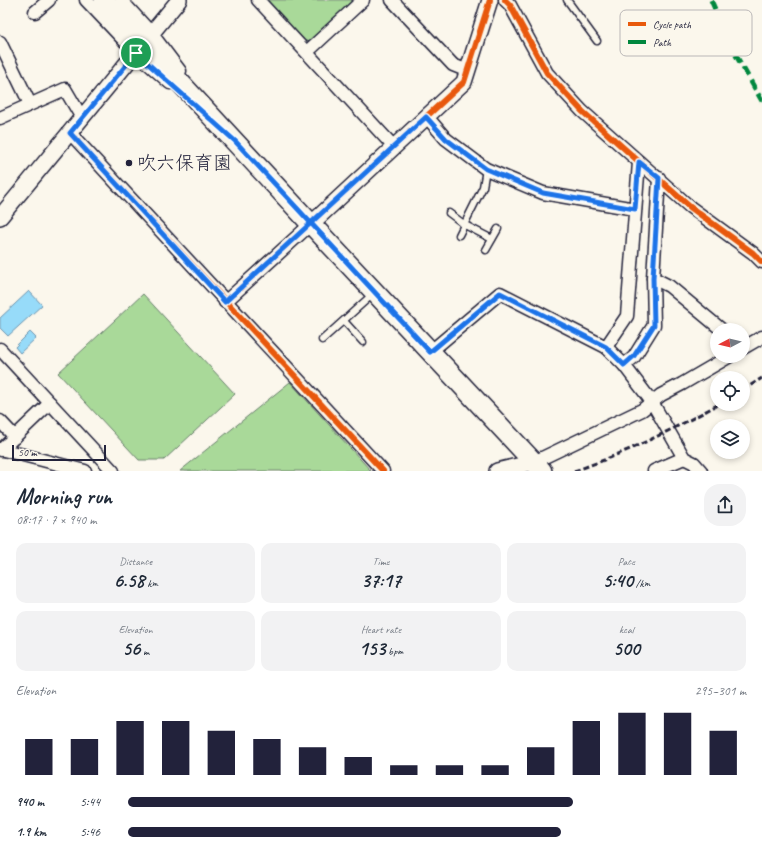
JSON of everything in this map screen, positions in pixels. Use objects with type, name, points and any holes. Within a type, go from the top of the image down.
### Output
[{"type":"main road","points":[[104,0],[538,467]]},
{"type":"street","points":[[35,12],[49,0]]},
{"type":"street","points":[[86,0],[144,43]]},
{"type":"street","points":[[121,0],[144,43]]},
{"type":"street","points":[[0,217],[179,0]]},
{"type":"street","points":[[258,0],[394,146]]},
{"type":"street","points":[[308,52],[363,0]]},
{"type":"street","points":[[392,0],[453,65],[468,71]]},
{"type":"street","points":[[225,302],[464,82],[490,0]]},
{"type":"street","points":[[509,3],[547,73],[582,111],[690,207],[753,253],[762,262]]},
{"type":"street","points":[[0,42],[5,65],[30,104]]},
{"type":"street","points":[[0,118],[65,89],[82,118]]},
{"type":"street","points":[[426,117],[446,139],[486,169],[543,193],[635,209]]},
{"type":"street","points":[[70,133],[383,471]]},
{"type":"street","points":[[606,347],[627,316],[639,162]]},
{"type":"street","points":[[624,365],[634,356],[654,325],[653,278],[659,178]]},
{"type":"street","points":[[653,278],[669,286],[714,323]]},
{"type":"street","points":[[430,352],[500,293],[606,347],[624,365],[652,402],[684,458],[694,463],[701,471]]},
{"type":"street","points":[[750,344],[762,337]]},
{"type":"street","points":[[0,349],[113,471]]},
{"type":"street","points":[[497,471],[538,467],[642,410],[661,395],[718,363]]},
{"type":"street","points":[[1,450],[50,403]]},
{"type":"street","points":[[0,421],[15,437]]},
{"type":"street","points":[[1,450],[85,471]]},
{"type":"street","points":[[654,471],[684,458]]},
{"type":"lane","points":[[567,0],[597,41]]},
{"type":"lane","points":[[459,235],[484,188],[486,169]]},
{"type":"lane","points":[[449,213],[492,239]]},
{"type":"lane","points":[[486,250],[498,229]]},
{"type":"lane","points":[[322,340],[375,293]]},
{"type":"lane","points":[[344,321],[363,342]]},
{"type":"green space","points":[[267,0],[357,0],[313,41],[305,41]]},
{"type":"green space","points":[[143,294],[235,394],[164,460],[139,460],[58,373]]},
{"type":"green space","points":[[290,382],[371,471],[180,471]]},
{"type":"water","points":[[29,291],[42,305],[8,336],[0,328],[0,318]]},
{"type":"water","points":[[30,332],[36,338],[20,353],[15,347]]},
{"type":"railway","points":[[750,386],[762,378]]},
{"type":"railway","points":[[574,471],[648,441],[710,409]]},
{"type":"marked path","points":[[711,0],[715,10]]},
{"type":"marked path","points":[[736,56],[762,101]]},
{"type":"cycle path","points":[[225,302],[464,82],[490,0]]},
{"type":"cycle path","points":[[505,0],[510,5],[547,73],[582,111],[690,207],[753,253],[762,262]]},
{"type":"cycle path","points":[[70,133],[383,471]]},
{"type":"place","name":"吹六保育園","points":[[129,163]]},
{"type":"route","points":[[136,53],[70,133],[225,302],[311,224],[426,117],[446,139],[486,169],[543,193],[635,209],[639,162],[659,178],[653,278],[654,325],[634,356],[624,365],[606,347],[500,293],[430,352],[311,224],[235,141],[136,53]]}]
